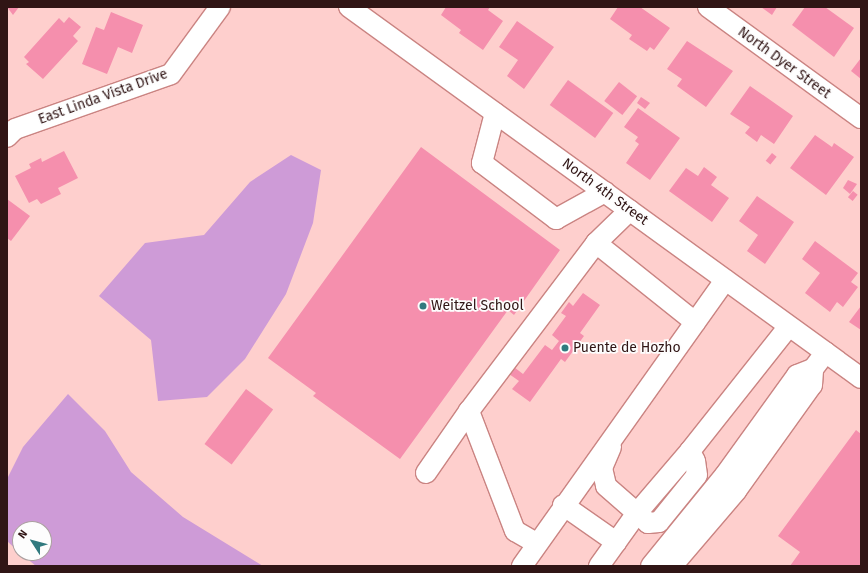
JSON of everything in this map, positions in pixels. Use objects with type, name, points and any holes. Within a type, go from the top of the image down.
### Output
[{"type":"street","name":"East Linda Vista Drive","points":[[10,127],[171,74],[220,7]]},
{"type":"street","name":"North 4th Street","points":[[349,7],[861,378]]},
{"type":"street","name":"North Dyer Street","points":[[708,7],[861,118]]},
{"type":"street","points":[[495,113],[482,163],[556,219],[605,192]]},
{"type":"street","points":[[426,473],[469,411],[596,243],[630,210]]},
{"type":"street","points":[[596,243],[695,322]]},
{"type":"street","points":[[522,566],[563,505],[725,280]]},
{"type":"street","points":[[617,430],[602,468],[606,486],[648,523],[659,522],[697,475],[695,461],[690,451],[789,326]]},
{"type":"street","points":[[651,566],[725,475],[797,375],[813,369],[826,352]]},
{"type":"street","points":[[672,566],[740,485],[812,385],[813,369]]},
{"type":"street","points":[[469,411],[515,531],[536,544]]},
{"type":"street","points":[[563,505],[616,542]]},
{"type":"street","points":[[599,566],[637,513]]},
{"type":"shaded area","points":[[291,155],[321,170],[313,223],[286,294],[245,359],[207,397],[158,401],[151,340],[99,296],[145,243],[204,235],[250,182]]},
{"type":"shaded area","points":[[68,394],[105,431],[131,472],[183,517],[263,566],[36,566],[30,561],[52,561],[52,521],[12,521],[12,546],[7,541],[7,479],[23,447]]},
{"type":"building","points":[[7,7],[19,7],[13,15]]},
{"type":"building","points":[[446,7],[490,7],[488,10],[503,21],[483,50],[459,33],[461,30],[441,15]]},
{"type":"building","points":[[618,7],[640,7],[670,28],[654,50],[650,47],[647,51],[629,39],[632,35],[610,19]]},
{"type":"building","points":[[761,7],[777,7],[772,15]]},
{"type":"building","points":[[805,7],[825,7],[854,28],[834,57],[792,25]]},
{"type":"building","points":[[111,12],[143,25],[132,53],[118,47],[107,74],[82,64],[96,27],[104,30]]},
{"type":"building","points":[[69,17],[81,27],[73,36],[78,41],[43,79],[26,64],[29,62],[24,57],[59,18],[64,23]]},
{"type":"building","points":[[517,21],[554,47],[524,89],[507,76],[518,60],[499,47]]},
{"type":"building","points":[[687,41],[733,71],[706,107],[677,86],[682,79],[667,69]]},
{"type":"building","points":[[861,58],[861,79],[851,71]]},
{"type":"building","points":[[568,80],[613,113],[595,138],[550,105]]},
{"type":"building","points":[[619,82],[637,96],[622,115],[604,101]]},
{"type":"building","points":[[750,86],[793,116],[774,144],[761,135],[757,142],[745,133],[750,127],[730,114]]},
{"type":"building","points":[[641,97],[650,103],[645,109],[637,103]]},
{"type":"building","points":[[638,108],[680,138],[650,180],[626,163],[639,144],[635,141],[638,137],[624,127]]},
{"type":"building","points":[[815,135],[832,147],[834,143],[854,157],[826,195],[790,168]]},
{"type":"building","points":[[421,147],[560,250],[514,315],[508,310],[400,459],[313,396],[316,393],[268,358]]},
{"type":"building","points":[[64,151],[78,178],[58,188],[61,194],[41,204],[37,199],[29,203],[15,176],[31,168],[29,164],[41,158],[42,162]]},
{"type":"building","points":[[772,153],[777,157],[770,165],[766,161]]},
{"type":"building","points":[[704,167],[717,177],[711,185],[729,198],[712,222],[669,191],[686,168],[698,176]]},
{"type":"building","points":[[848,180],[857,184],[850,194],[843,188]]},
{"type":"building","points":[[853,191],[858,195],[853,201],[848,197]]},
{"type":"building","points":[[757,196],[794,222],[765,264],[747,251],[758,235],[739,221]]},
{"type":"building","points":[[7,199],[30,216],[11,241],[7,238]]},
{"type":"building","points":[[815,241],[858,273],[851,282],[858,287],[843,307],[837,302],[830,312],[805,293],[820,273],[802,259]]},
{"type":"building","name":"Puente de Hozho","points":[[583,293],[600,305],[580,333],[584,336],[565,362],[561,359],[530,402],[512,389],[519,381],[505,371],[510,364],[523,374],[545,345],[552,350],[559,341],[552,335],[566,316],[561,313],[569,302],[573,306]]},
{"type":"building","points":[[861,306],[861,330],[849,322]]},
{"type":"building","points":[[246,389],[273,409],[232,465],[204,444]]},
{"type":"building","points":[[856,430],[861,434],[861,566],[790,566],[800,552],[778,536]]},
{"type":"place","name":"Weitzel School","points":[[423,306]]},
{"type":"place","name":"Puente de Hozho","points":[[565,348]]}]
